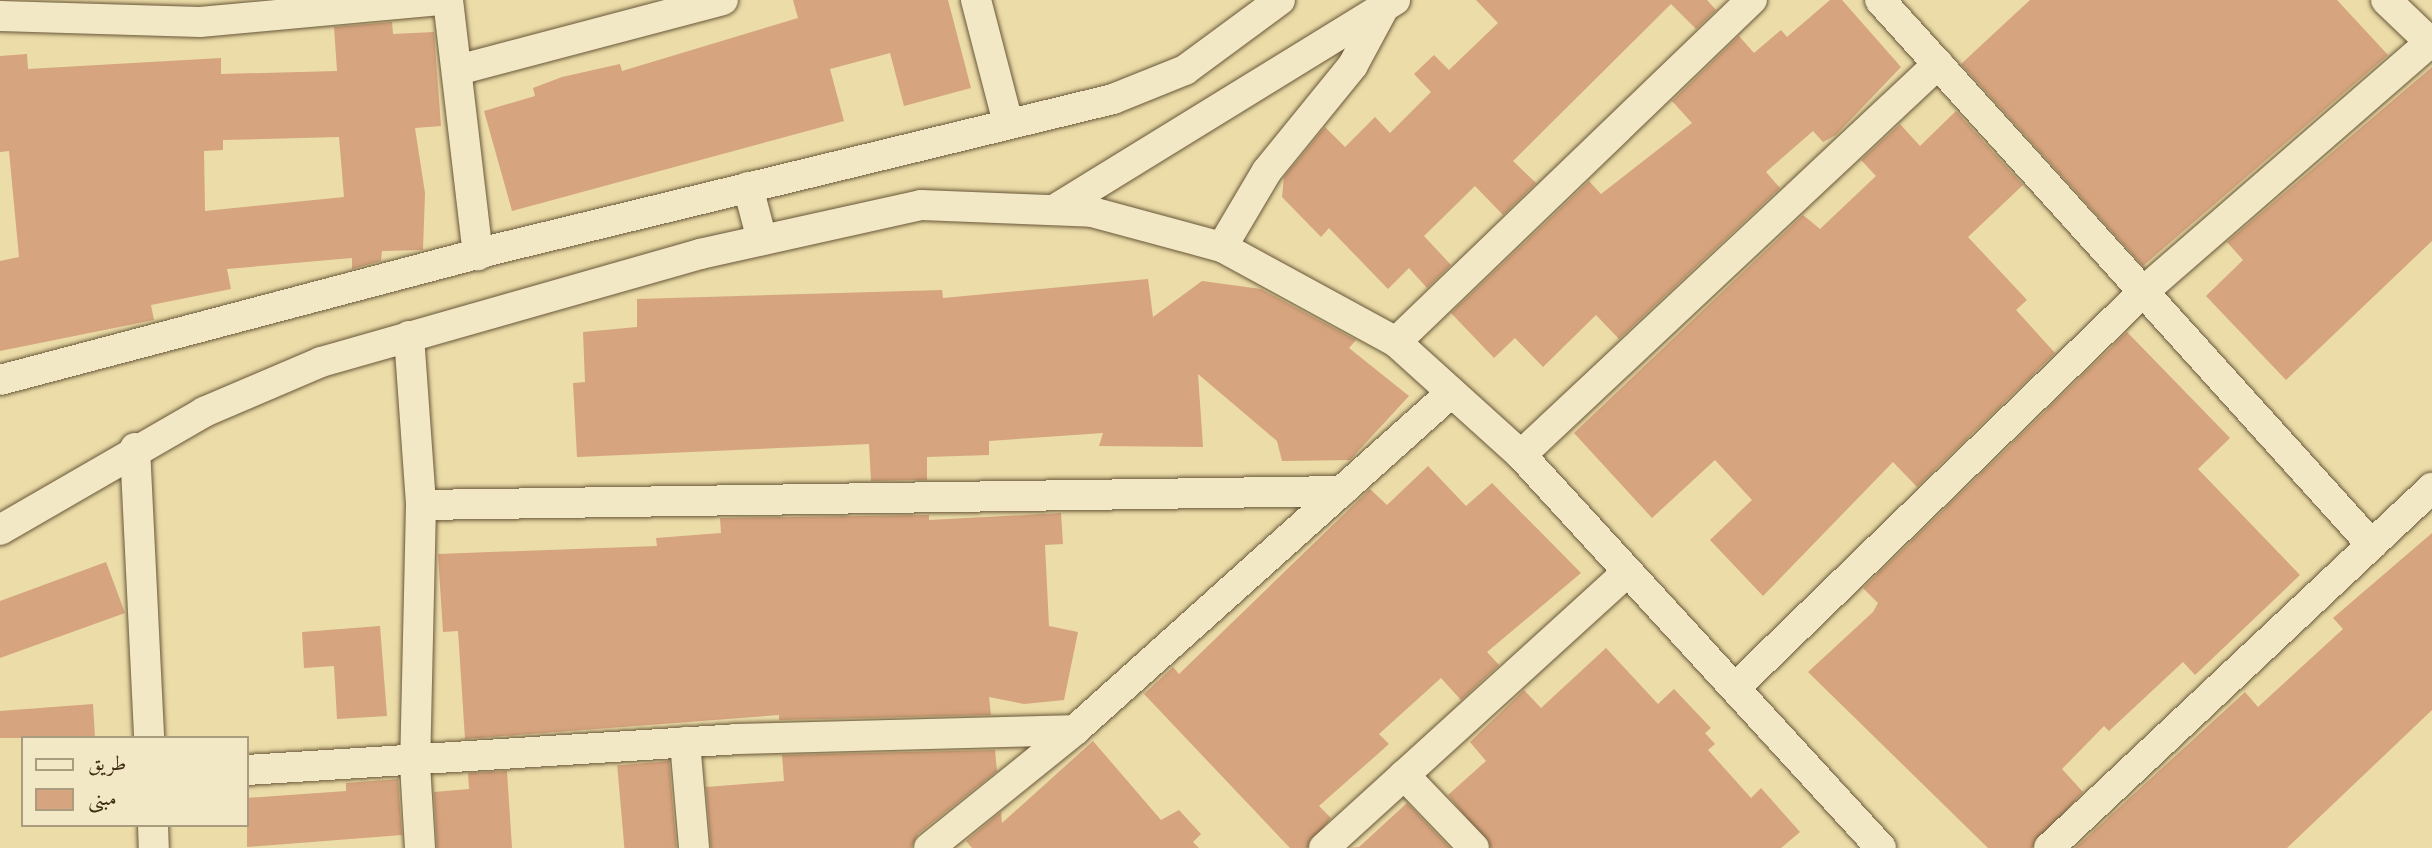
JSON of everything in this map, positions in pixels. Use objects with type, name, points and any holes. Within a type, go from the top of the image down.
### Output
[{"type":"street","points":[[0,16],[200,22],[440,0]]},
{"type":"street","points":[[448,0],[478,254]]},
{"type":"street","points":[[458,70],[723,0]]},
{"type":"street","points":[[976,0],[1007,123]]},
{"type":"street","points":[[0,380],[478,254],[1113,99],[1185,70],[1280,0]]},
{"type":"street","points":[[1396,342],[1752,0]]},
{"type":"street","points":[[1880,0],[2372,545]]},
{"type":"street","points":[[1736,687],[2144,291],[2431,43],[2386,0]]},
{"type":"street","points":[[1222,247],[1267,171],[1353,65],[1389,4]]},
{"type":"street","points":[[1057,208],[1389,4]]},
{"type":"street","points":[[1521,455],[1938,64]]},
{"type":"street","points":[[748,187],[762,240]]},
{"type":"street","points":[[0,530],[135,449],[246,390],[409,336],[762,240],[941,202],[1057,208],[1127,218],[1222,247],[1396,342],[1521,455],[1881,848]]},
{"type":"street","points":[[409,336],[421,505],[415,764],[420,848]]},
{"type":"street","points":[[929,848],[1075,730],[1452,392]]},
{"type":"street","points":[[135,449],[149,736]]},
{"type":"street","points":[[2049,848],[2432,488]]},
{"type":"street","points":[[421,505],[1342,491]]},
{"type":"street","points":[[1324,848],[1627,572]]},
{"type":"street","points":[[248,770],[415,764],[685,742],[1075,730]]},
{"type":"street","points":[[685,742],[694,848]]},
{"type":"street","points":[[1404,775],[1474,848]]},
{"type":"street","points":[[153,827],[154,848]]},
{"type":"building","points":[[793,0],[948,0],[971,88],[904,106],[890,53],[830,69],[844,121],[512,211],[484,111],[535,96],[533,88],[562,77],[620,64],[622,71],[798,18]]},
{"type":"building","points":[[1476,0],[1707,0],[1716,10],[1696,29],[1671,4],[1513,161],[1536,183],[1503,215],[1475,186],[1424,236],[1451,265],[1427,288],[1409,268],[1388,289],[1329,228],[1321,237],[1282,197],[1284,177],[1325,127],[1345,147],[1375,117],[1390,133],[1431,92],[1414,74],[1434,55],[1449,70],[1498,23]]},
{"type":"building","points":[[1830,0],[1842,0],[1901,67],[1836,135],[1823,142],[1813,131],[1766,172],[1780,188],[1619,339],[1596,315],[1543,367],[1515,338],[1494,358],[1451,313],[1589,181],[1601,194],[1692,123],[1672,101],[1739,36],[1754,53],[1781,30],[1787,37]]},
{"type":"building","points":[[2030,0],[2337,0],[2388,55],[2143,266],[1961,64]]},
{"type":"building","points":[[392,22],[393,34],[434,32],[441,126],[415,128],[425,193],[423,250],[382,251],[381,261],[352,269],[352,258],[227,269],[231,289],[151,305],[154,320],[0,351],[0,261],[19,257],[9,151],[0,152],[0,56],[27,54],[28,69],[221,58],[221,74],[337,71],[334,27]],"holes":[[[339,137],[344,197],[205,211],[204,151],[223,150],[223,140]]]},
{"type":"building","points":[[2432,67],[2432,241],[2286,380],[2206,296],[2243,260],[2227,242]]},
{"type":"building","points":[[1956,111],[2023,185],[1968,237],[2027,300],[2016,310],[2055,353],[1917,487],[1893,462],[1763,596],[1710,540],[1752,500],[1715,460],[1652,518],[1574,433],[1803,215],[1820,229],[1876,176],[1861,160],[1900,124],[1920,146]]},
{"type":"building","points":[[1148,279],[1153,317],[1202,281],[1261,289],[1356,340],[1349,348],[1409,396],[1350,460],[1282,461],[1277,441],[1198,374],[1203,447],[1099,446],[1103,433],[989,441],[989,455],[927,457],[927,480],[871,481],[869,444],[577,457],[573,383],[585,382],[583,332],[637,327],[637,299],[942,290],[943,298]]},
{"type":"building","points":[[2127,332],[2230,438],[2198,469],[2300,575],[2195,675],[2183,662],[2109,731],[2104,726],[2062,769],[2083,792],[2032,848],[1988,848],[1808,672],[1873,612],[1878,603],[1863,588]]},
{"type":"building","points":[[1428,466],[1466,506],[1492,483],[1581,573],[1487,652],[1499,665],[1461,700],[1441,678],[1379,734],[1389,744],[1319,806],[1331,818],[1307,848],[1290,848],[1144,694],[1173,667],[1179,674],[1370,489],[1387,505]]},
{"type":"building","points":[[1061,513],[1063,544],[1045,545],[1049,626],[1078,632],[1064,700],[1024,704],[989,697],[991,715],[779,720],[779,715],[465,739],[458,631],[443,632],[438,554],[657,546],[656,538],[721,533],[720,518],[929,515],[929,520]]},
{"type":"building","points":[[2432,533],[2432,710],[2287,848],[2075,848],[2245,692],[2258,707],[2343,629],[2333,618]]},
{"type":"building","points":[[106,562],[125,613],[0,658],[0,601]]},
{"type":"building","points":[[380,626],[387,716],[337,719],[334,666],[304,668],[302,632]]},
{"type":"building","points":[[1606,648],[1658,704],[1674,689],[1711,728],[1705,733],[1715,744],[1708,750],[1751,798],[1761,788],[1800,832],[1781,848],[1491,848],[1448,795],[1486,761],[1470,742],[1524,690],[1541,708]]},
{"type":"building","points":[[93,704],[95,736],[0,738],[0,711]]},
{"type":"building","points":[[1093,741],[1161,820],[1179,810],[1201,834],[1193,842],[1199,848],[972,848],[966,841],[1001,812],[1002,823]]},
{"type":"building","points":[[995,750],[997,771],[918,834],[911,848],[711,848],[706,787],[784,781],[782,755]]},
{"type":"building","points":[[669,761],[677,848],[624,848],[617,766]]},
{"type":"building","points":[[507,771],[512,848],[437,848],[434,792],[469,789],[468,773]]},
{"type":"building","points":[[398,779],[402,835],[247,847],[248,798],[346,791],[346,783]]},
{"type":"building","points":[[1407,803],[1450,848],[1350,848],[1359,847]]}]
